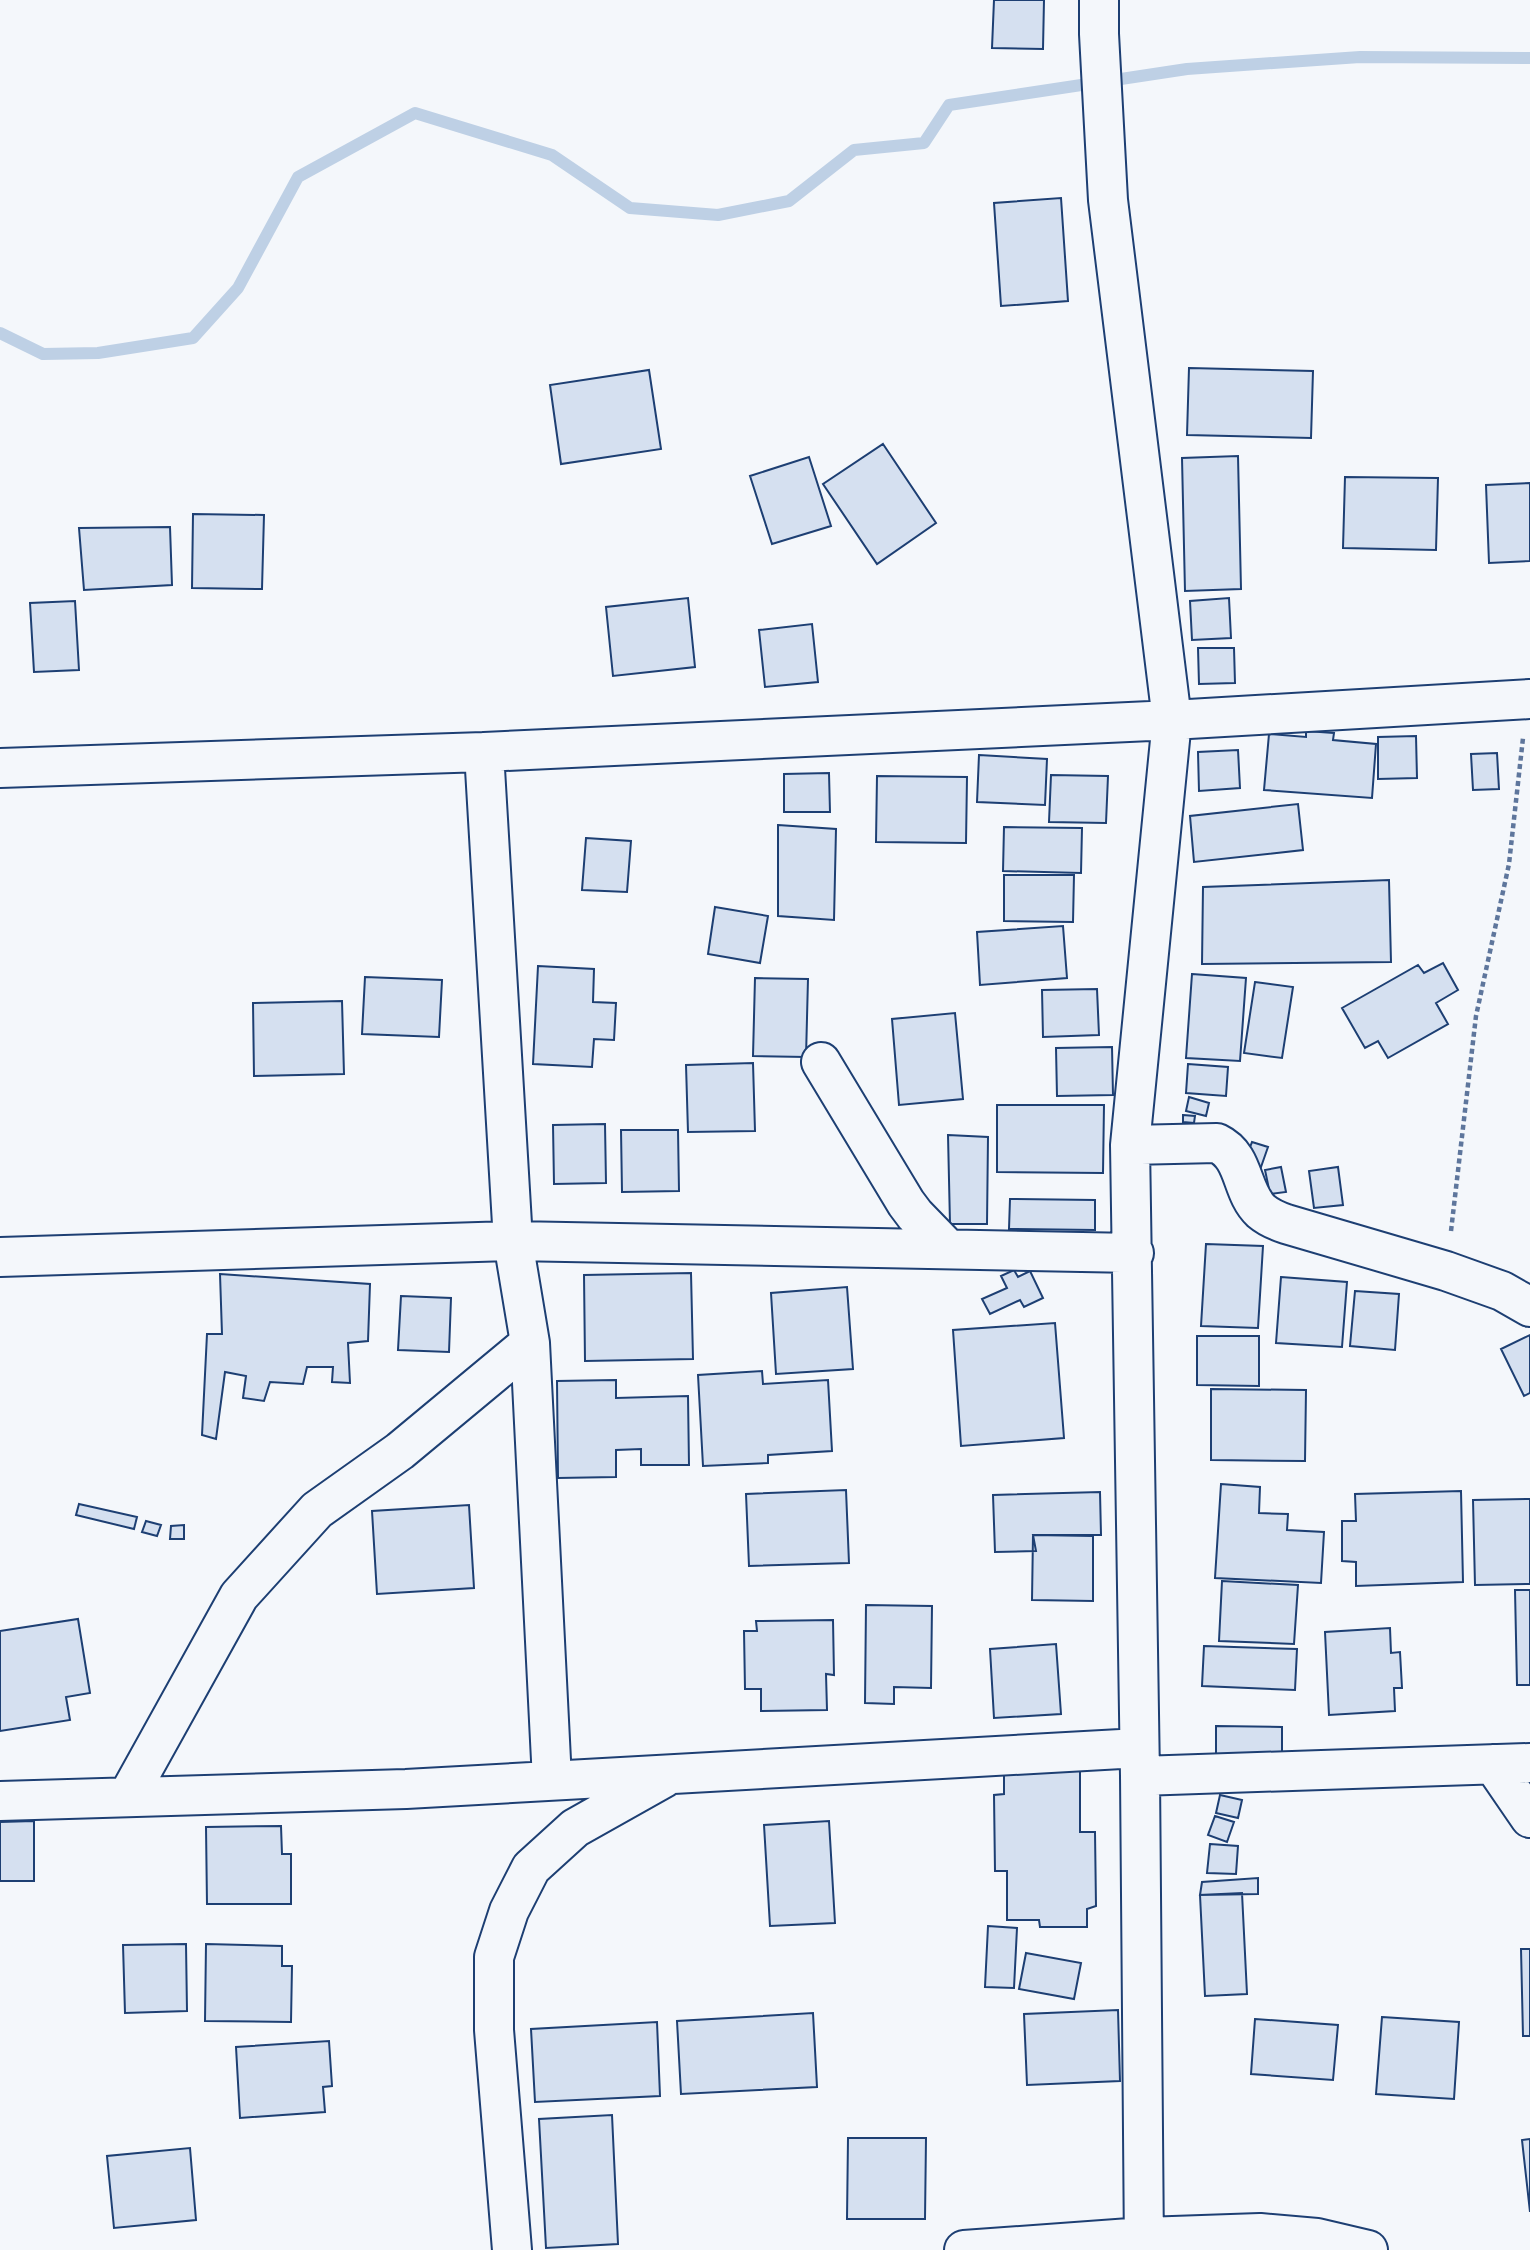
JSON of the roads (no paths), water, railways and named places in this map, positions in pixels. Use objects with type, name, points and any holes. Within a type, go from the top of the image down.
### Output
[{"type":"street","points":[[1099,17],[1108,200],[1172,720],[1130,1145],[1140,1762],[1144,2243]]},
{"type":"street","points":[[0,768],[484,752],[1172,720],[1529,699]]},
{"type":"street","points":[[484,752],[513,1241],[530,1343],[552,1780]]},
{"type":"street","points":[[821,1062],[906,1203],[948,1249]]},
{"type":"street","points":[[1130,1145],[1217,1143],[1228,1148],[1237,1160],[1252,1198],[1260,1210],[1270,1217],[1446,1271],[1502,1291],[1530,1307]]},
{"type":"street","points":[[0,1257],[513,1241],[1133,1253]]},
{"type":"street","points":[[128,1796],[239,1597],[317,1510],[400,1451],[530,1343]]},
{"type":"street","points":[[0,1801],[406,1789],[672,1773],[1140,1762],[1512,1764],[1530,1818]]},
{"type":"street","points":[[512,2250],[494,2030],[494,1957],[509,1911],[531,1868],[575,1828],[672,1773]]},
{"type":"street","points":[[964,2250],[1144,2243],[1260,2233],[1317,2238],[1368,2250]]},
{"type":"waterway","points":[[0,333],[43,354],[98,353],[193,338],[238,288],[298,177],[415,113],[552,155],[630,208],[718,215],[789,201],[854,150],[924,143],[949,105],[1187,69],[1360,57],[1530,58]]}]
